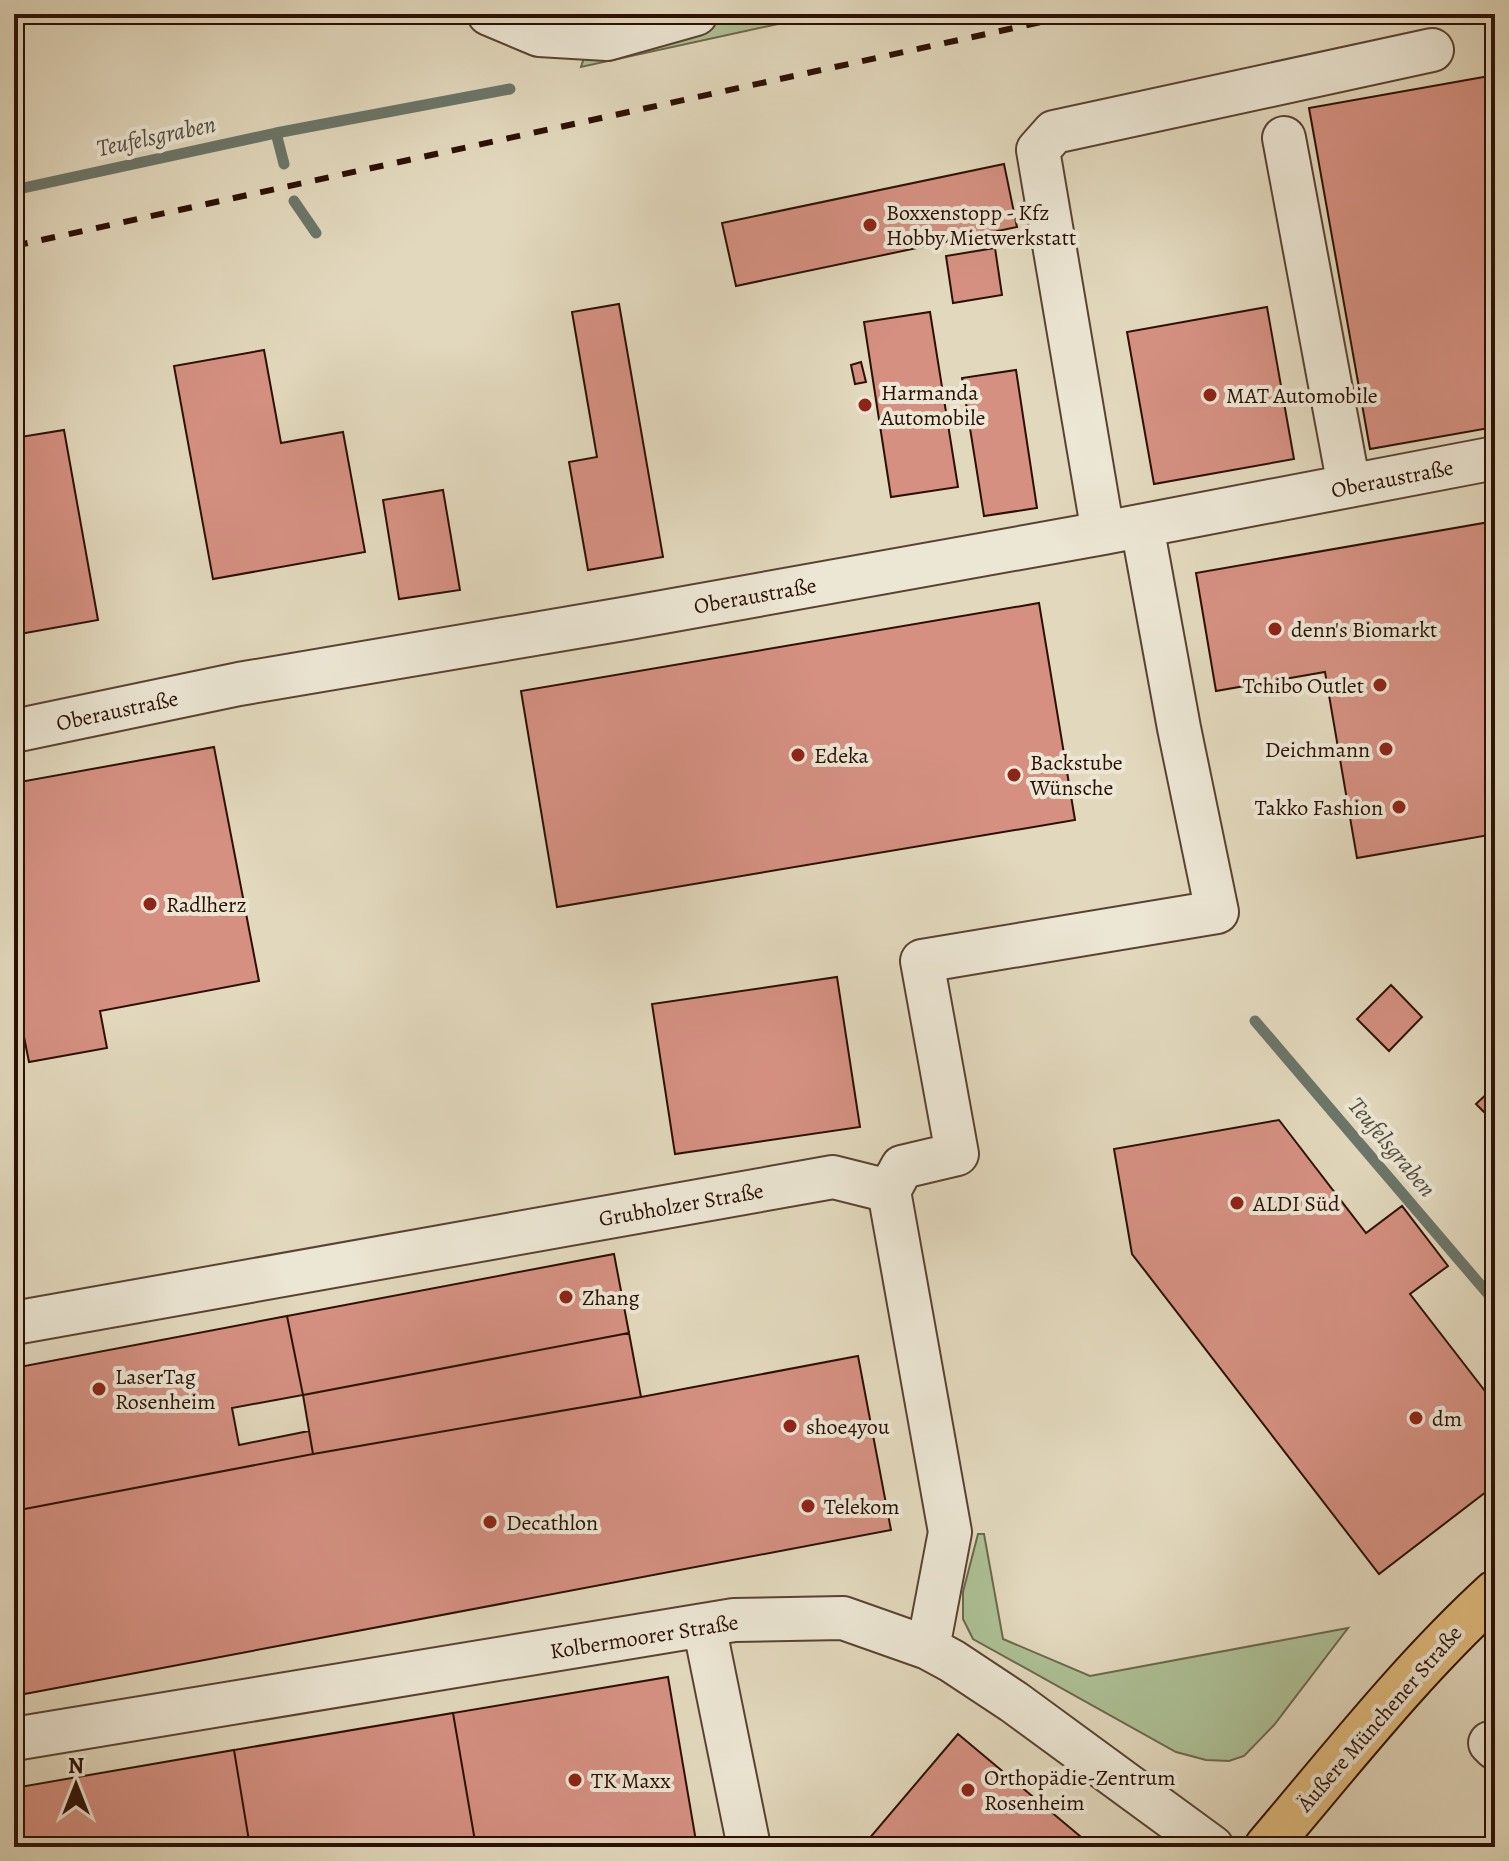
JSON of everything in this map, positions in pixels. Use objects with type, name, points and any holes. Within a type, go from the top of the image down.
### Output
[{"type":"main road","name":"Äußere Münchener Straße","points":[[1267,1847],[1420,1667],[1495,1593]]},
{"type":"street","points":[[489,14],[539,35],[607,39],[696,14]]},
{"type":"street","points":[[928,1648],[950,1532],[889,1191],[902,1167],[957,1154],[922,961],[1217,912],[1179,728],[1122,529],[1038,150],[1054,132],[1432,50]]},
{"type":"street","points":[[1284,138],[1349,486]]},
{"type":"street","name":"Oberaustraße","points":[[14,731],[239,684],[643,616],[1495,458]]},
{"type":"street","name":"Grubholzer Straße","points":[[14,1323],[833,1177],[889,1191]]},
{"type":"street","name":"Kolbermoorer Straße","points":[[14,1739],[734,1620],[843,1618],[928,1648],[952,1661],[1014,1702],[1212,1847]]},
{"type":"street","points":[[704,1625],[749,1847]]},
{"type":"green space","points":[[637,14],[824,14],[581,67],[594,27]]},
{"type":"green space","points":[[978,1534],[984,1534],[1003,1639],[1090,1676],[1348,1628],[1274,1725],[1244,1756],[1229,1761],[1206,1760],[1176,1752],[973,1639],[963,1619],[963,1592]]},
{"type":"building","points":[[1495,75],[1495,427],[1370,449],[1309,108]]},
{"type":"building","name":"Boxxenstopp - Kfz Hobby Mietwerkstatt","points":[[1004,164],[1017,227],[736,286],[722,223]]},
{"type":"building","points":[[995,248],[1002,295],[953,303],[946,256]]},
{"type":"building","points":[[619,304],[663,557],[588,570],[569,462],[597,457],[572,312]]},
{"type":"building","name":"MAT Automobile","points":[[1267,307],[1294,459],[1154,484],[1127,332]]},
{"type":"building","points":[[930,312],[958,487],[891,497],[864,322]]},
{"type":"building","points":[[264,350],[281,443],[343,432],[365,552],[213,579],[174,366]]},
{"type":"building","points":[[861,362],[866,382],[855,384],[851,365]]},
{"type":"building","points":[[1016,370],[1037,508],[984,516],[962,378]]},
{"type":"building","points":[[64,430],[98,620],[14,635],[14,438]]},
{"type":"building","points":[[443,490],[460,590],[399,599],[383,500]]},
{"type":"building","points":[[1495,521],[1495,834],[1357,858],[1325,672],[1216,691],[1196,573]]},
{"type":"building","name":"Edeka","points":[[1039,603],[1075,820],[557,907],[521,691]]},
{"type":"building","points":[[214,747],[259,981],[100,1011],[107,1048],[29,1062],[14,987],[14,783]]},
{"type":"building","points":[[837,977],[860,1127],[675,1154],[652,1004]]},
{"type":"building","points":[[1391,985],[1422,1017],[1389,1051],[1357,1019]]},
{"type":"building","points":[[1495,1086],[1495,1123],[1476,1104]]},
{"type":"building","points":[[1279,1120],[1366,1233],[1402,1206],[1448,1266],[1410,1294],[1495,1404],[1495,1485],[1379,1574],[1132,1254],[1114,1149]]},
{"type":"building","points":[[614,1254],[629,1333],[303,1395],[287,1316]]},
{"type":"building","points":[[287,1316],[303,1395],[232,1408],[239,1445],[309,1431],[313,1454],[14,1511],[14,1368]]},
{"type":"building","points":[[629,1333],[641,1397],[313,1454],[303,1395]]},
{"type":"building","points":[[858,1356],[891,1530],[14,1696],[14,1511]]},
{"type":"building","name":"TK Maxx","points":[[668,1677],[697,1847],[476,1847],[453,1713]]},
{"type":"building","points":[[453,1713],[476,1847],[250,1847],[234,1750]]},
{"type":"building","name":"Orthopädie-Zentrum Rosenheim","points":[[958,1734],[1093,1847],[862,1847]]},
{"type":"building","points":[[234,1750],[250,1847],[14,1847],[14,1788]]},
{"type":"waterway","points":[[276,133],[510,89]]},
{"type":"waterway","name":"Teufelsgraben","points":[[14,190],[276,133],[284,164]]},
{"type":"waterway","name":"Teufelsgraben","points":[[294,201],[316,233]]},
{"type":"waterway","name":"Teufelsgraben","points":[[1255,1021],[1495,1302]]},
{"type":"railway","points":[[14,246],[1078,14]]},
{"type":"place","name":"Boxxenstopp - Kfz Hobby Mietwerkstatt","points":[[870,225]]},
{"type":"place","name":"MAT Automobile","points":[[1210,395]]},
{"type":"place","name":"Harmanda Automobile","points":[[865,405]]},
{"type":"place","name":"denn's Biomarkt","points":[[1275,629]]},
{"type":"place","name":"Tchibo Outlet","points":[[1380,685]]},
{"type":"place","name":"Deichmann","points":[[1386,749]]},
{"type":"place","name":"Edeka","points":[[798,755]]},
{"type":"place","name":"Backstube Wünsche","points":[[1014,775]]},
{"type":"place","name":"Takko Fashion","points":[[1399,807]]},
{"type":"place","name":"Radlherz","points":[[150,904]]},
{"type":"place","name":"ALDI Süd","points":[[1237,1203]]},
{"type":"place","name":"Zhang","points":[[566,1297]]},
{"type":"place","name":"LaserTag Rosenheim","points":[[99,1389]]},
{"type":"place","name":"dm","points":[[1416,1418]]},
{"type":"place","name":"shoe4you","points":[[790,1426]]},
{"type":"place","name":"Telekom","points":[[808,1506]]},
{"type":"place","name":"Decathlon","points":[[490,1522]]},
{"type":"place","name":"TK Maxx","points":[[575,1780]]},
{"type":"place","name":"Orthopädie-Zentrum Rosenheim","points":[[968,1790]]}]
